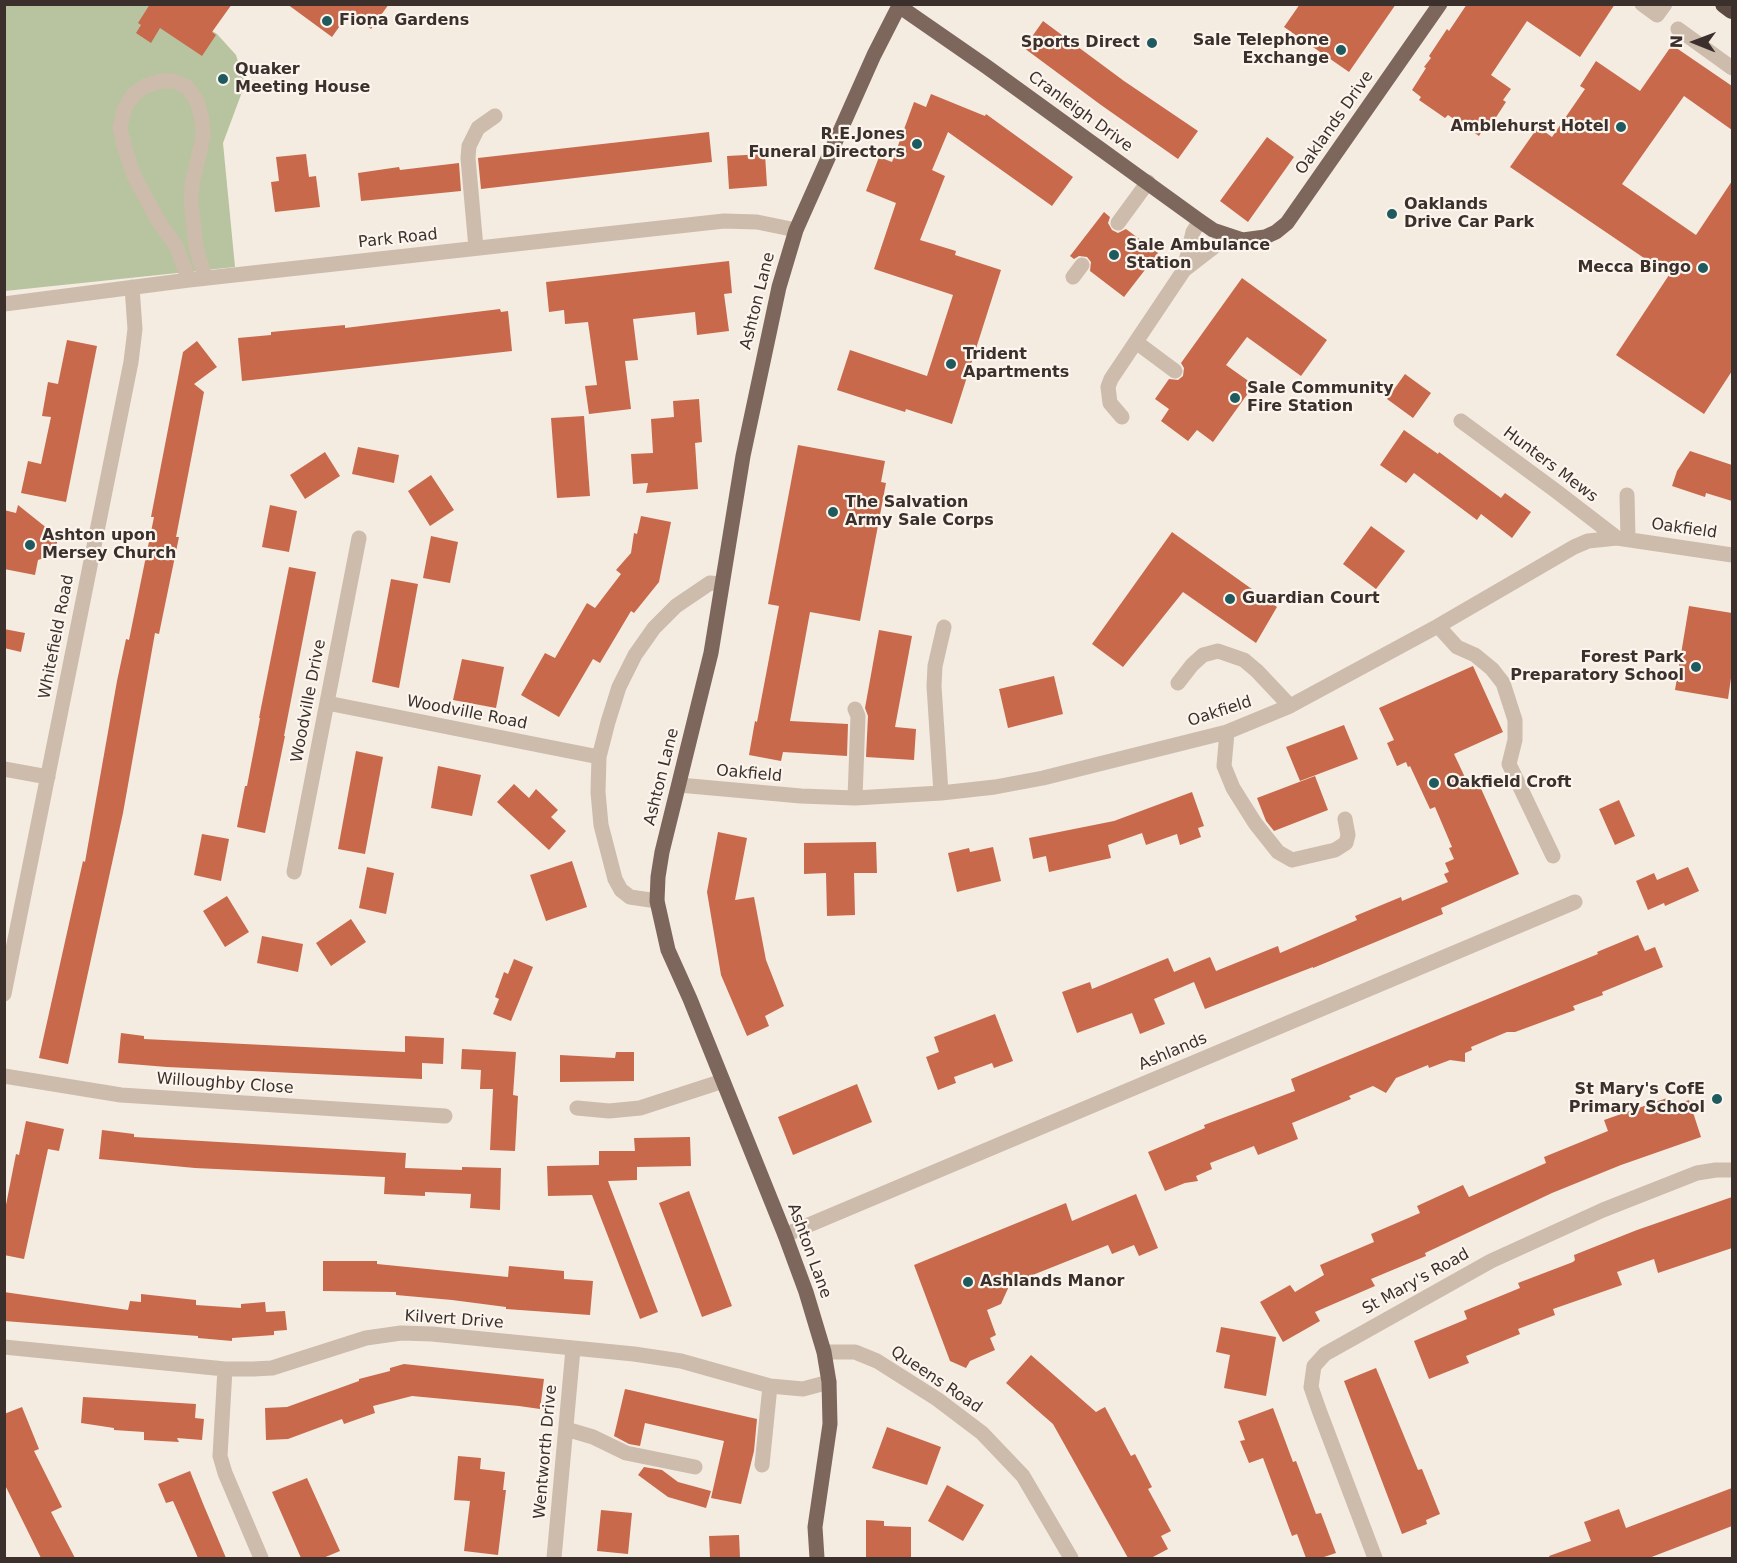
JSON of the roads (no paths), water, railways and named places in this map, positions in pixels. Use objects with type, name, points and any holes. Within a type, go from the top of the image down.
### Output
[{"type":"highway","points":[[1724,4],[1732,10]]},
{"type":"main road","name":"Oaklands Drive","points":[[1236,238],[1265,237],[1287,223],[1440,4]]},
{"type":"main road","name":"Cranleigh Drive","points":[[899,5],[1200,221],[1236,238]]},
{"type":"main road","name":"Ashton Lane","points":[[817,1558],[815,1527],[830,1424],[829,1382],[824,1352],[806,1292],[785,1235],[668,950],[657,901],[658,877],[662,852],[711,652],[753,400],[779,287],[796,230],[874,55],[899,5]]},
{"type":"street","points":[[1642,4],[1657,15],[1665,4]]},
{"type":"street","points":[[1678,29],[1732,68]]},
{"type":"street","points":[[189,280],[176,246],[159,222],[134,176],[120,128],[124,109],[133,95],[146,86],[161,81],[174,81],[187,87],[197,101],[202,120],[202,137],[192,184],[191,202],[196,247],[205,278]]},
{"type":"street","points":[[476,248],[468,158],[469,146],[478,128],[495,116]]},
{"type":"street","points":[[1118,223],[1148,182]]},
{"type":"street","name":"Park Road","points":[[4,304],[205,278],[724,221],[757,222],[796,230]]},
{"type":"street","points":[[1122,417],[1110,403],[1107,387],[1184,270],[1193,232],[1200,221]]},
{"type":"street","points":[[1184,270],[1236,238]]},
{"type":"street","name":"Whitefield Road","points":[[4,994],[131,362],[135,329],[132,287]]},
{"type":"street","points":[[1136,342],[1175,371]]},
{"type":"street","name":"Hunters Mews","points":[[1461,421],[1622,539]]},
{"type":"street","points":[[1622,539],[1627,495]]},
{"type":"street","name":"Woodville Drive","points":[[294,872],[359,538]]},
{"type":"street","name":"Oakfield","points":[[679,785],[801,796],[855,798],[941,793],[1043,778],[1227,732],[1290,706],[1438,627],[1574,547],[1595,540],[1622,539],[1732,555]]},
{"type":"street","points":[[657,901],[630,897],[621,890],[615,879],[601,825],[598,792],[599,757],[619,687],[635,655],[654,628],[676,606],[710,583],[722,584]]},
{"type":"street","points":[[941,793],[934,686],[935,666],[944,627]]},
{"type":"street","points":[[1438,627],[1457,647],[1475,655],[1492,669],[1503,683],[1515,720],[1515,740],[1509,764],[1553,856]]},
{"type":"street","points":[[1178,683],[1203,655],[1218,651],[1244,660],[1290,706]]},
{"type":"street","name":"Woodville Road","points":[[327,704],[599,757]]},
{"type":"street","points":[[855,709],[858,716],[855,798]]},
{"type":"street","points":[[1227,732],[1224,766],[1233,788],[1255,823],[1278,852],[1292,861],[1335,850],[1346,843],[1348,835],[1345,819]]},
{"type":"street","points":[[4,769],[48,777]]},
{"type":"street","name":"Ashlands","points":[[785,1235],[1575,902]]},
{"type":"street","name":"Willoughby Close","points":[[4,1076],[121,1095],[445,1116]]},
{"type":"street","points":[[577,1108],[609,1111],[640,1108],[723,1081]]},
{"type":"street","name":"St Mary's Road","points":[[1376,1558],[1311,1386],[1314,1366],[1325,1354],[1491,1261],[1603,1210],[1697,1173],[1732,1170]]},
{"type":"street","name":"Kilvert Drive","points":[[4,1347],[225,1369],[272,1368],[366,1338],[401,1333],[432,1334],[634,1354],[681,1361],[770,1386],[803,1389],[829,1382]]},
{"type":"street","name":"Wentworth Drive","points":[[554,1558],[573,1349]]},
{"type":"street","name":"Queens Road","points":[[824,1352],[855,1352],[877,1362],[937,1399],[982,1433],[1023,1476],[1071,1558]]},
{"type":"street","points":[[225,1369],[220,1456],[261,1558]]},
{"type":"street","points":[[762,1465],[770,1386]]},
{"type":"street","points":[[567,1430],[593,1437],[626,1453],[694,1467]]},
{"type":"place","name":"Fiona Gardens","points":[[327,21]]},
{"type":"place","name":"Sports Direct","points":[[1152,43]]},
{"type":"place","name":"Sale Telephone Exchange","points":[[1341,50]]},
{"type":"place","name":"Quaker Meeting House","points":[[223,79]]},
{"type":"place","name":"Amblehurst Hotel","points":[[1621,127]]},
{"type":"place","name":"R.E.Jones Funeral Directors","points":[[917,144]]},
{"type":"place","name":"Oaklands Drive Car Park","points":[[1392,214]]},
{"type":"place","name":"Sale Ambulance Station","points":[[1114,255]]},
{"type":"place","name":"Mecca Bingo","points":[[1703,268]]},
{"type":"place","name":"Trident Apartments","points":[[951,364]]},
{"type":"place","name":"Sale Community Fire Station","points":[[1235,398]]},
{"type":"place","name":"The Salvation Army Sale Corps","points":[[833,512]]},
{"type":"place","name":"Ashton upon Mersey Church","points":[[30,545]]},
{"type":"place","name":"Guardian Court","points":[[1230,599]]},
{"type":"place","name":"Forest Park Preparatory School","points":[[1696,667]]},
{"type":"place","name":"Oakfield Croft","points":[[1434,783]]},
{"type":"place","name":"St Mary's CofE Primary School","points":[[1717,1099]]},
{"type":"place","name":"Ashlands Manor","points":[[968,1282]]}]
